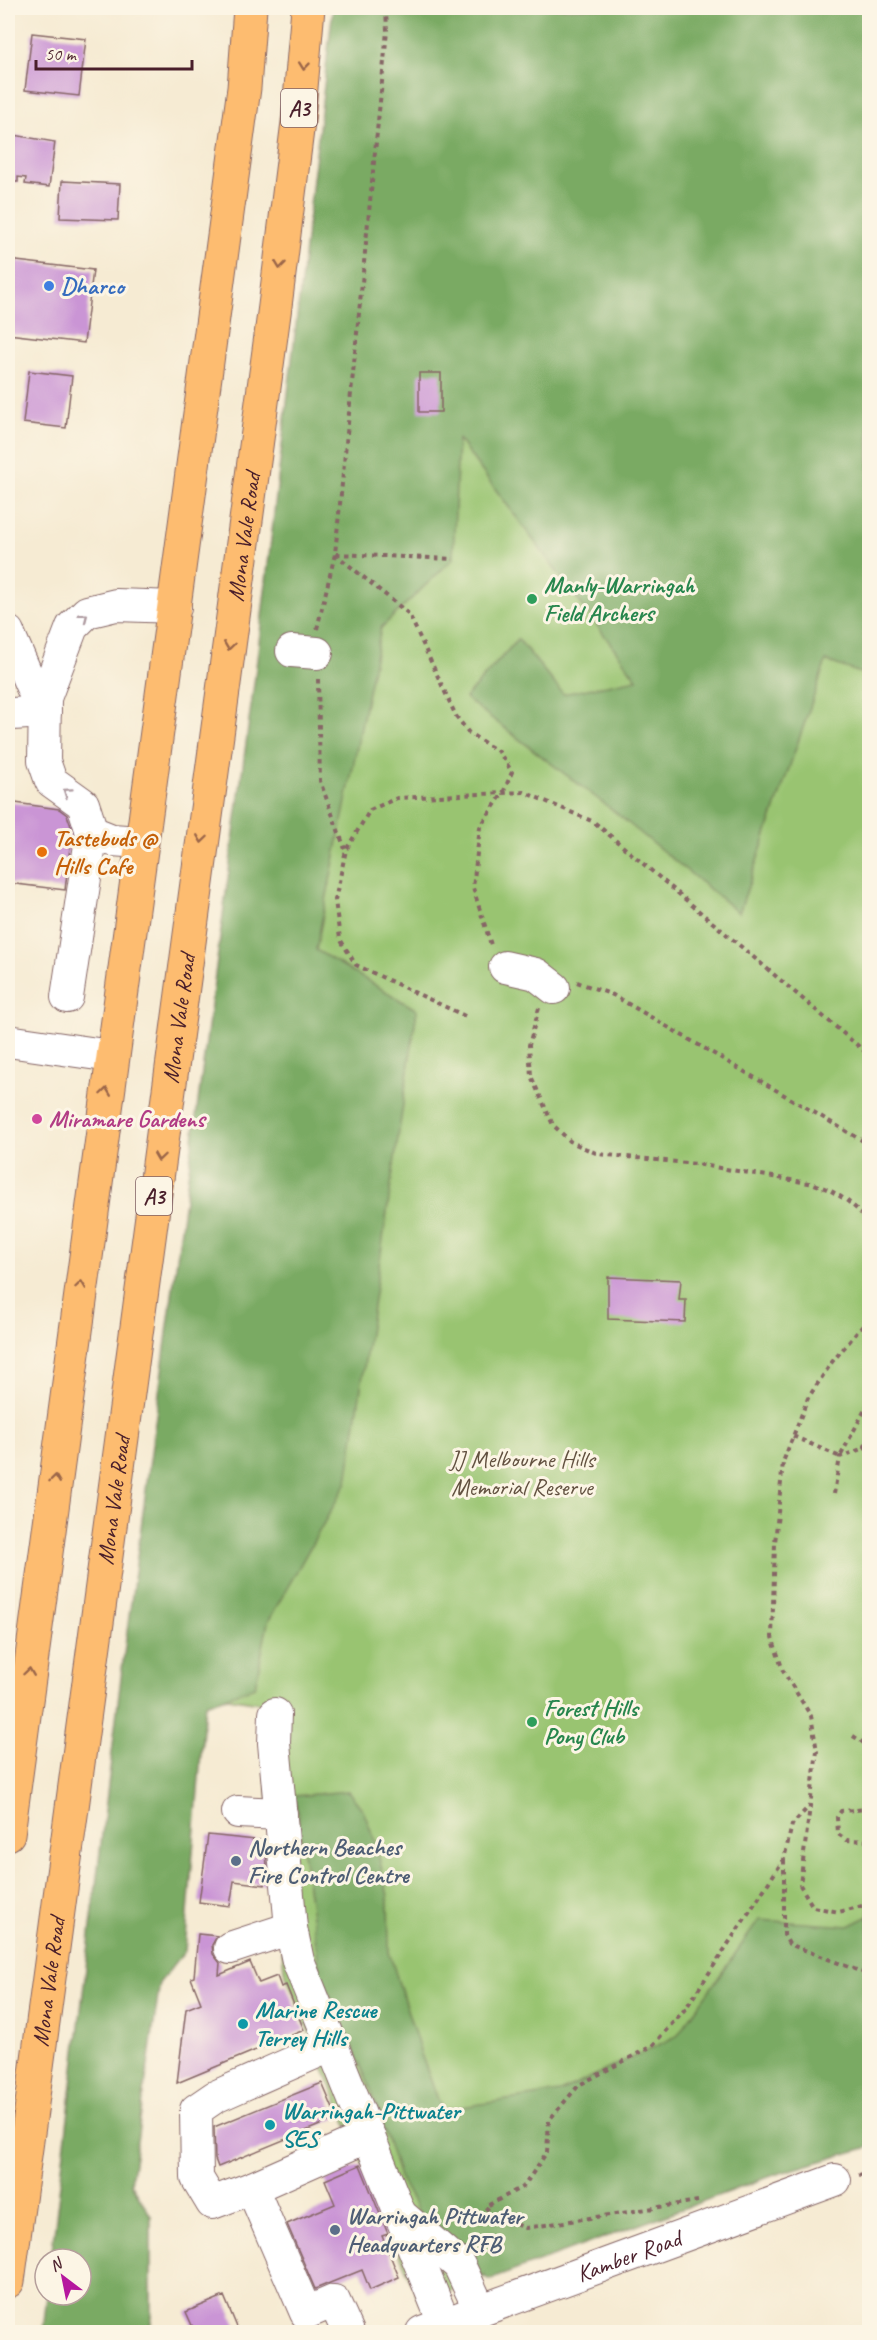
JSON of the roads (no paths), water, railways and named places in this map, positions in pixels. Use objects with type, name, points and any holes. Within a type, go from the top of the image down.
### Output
[{"type":"highway","points":[[8,1834],[111,1056],[175,607],[244,88],[250,8]]},
{"type":"highway","name":"Mona Vale Road","points":[[8,2281],[273,318],[298,122],[308,8]]},
{"type":"street","points":[[67,997],[92,832],[83,804],[51,781],[44,761],[45,705],[72,627],[87,612],[116,605],[175,607]]},
{"type":"street","points":[[8,632],[34,692],[45,705]]},
{"type":"street","points":[[12,714],[45,705]]},
{"type":"street","points":[[92,832],[112,840],[140,842]]},
{"type":"street","points":[[498,963],[536,974],[554,988]]},
{"type":"street","points":[[8,1041],[111,1056]]},
{"type":"street","points":[[275,1713],[274,1743],[291,1928],[298,1961],[330,2046],[401,2215],[435,2329]]},
{"type":"street","points":[[238,1812],[281,1814]]},
{"type":"street","points":[[230,1948],[291,1928]]},
{"type":"street","points":[[330,2046],[215,2097],[196,2110],[197,2178],[212,2203],[369,2136]]},
{"type":"street","name":"Kamber Road","points":[[435,2329],[480,2310],[835,2180]]},
{"type":"street","points":[[252,2187],[306,2313],[334,2301],[348,2332]]},
{"type":"street","points":[[401,2215],[459,2265],[480,2310]]},
{"type":"place","name":"Dharco","points":[[49,286]]},
{"type":"place","name":"Manly-Warringah Field Archers","points":[[532,599]]},
{"type":"place","name":"Tastebuds @ Hills Cafe","points":[[42,852]]},
{"type":"place","name":"Miramare Gardens","points":[[37,1119]]},
{"type":"place","name":"Forest Hills Pony Club","points":[[532,1722]]},
{"type":"place","name":"Northern Beaches Fire Control Centre","points":[[236,1861]]},
{"type":"place","name":"Marine Rescue Terrey Hills","points":[[243,2024]]},
{"type":"place","name":"Warringah-Pittwater SES","points":[[270,2125]]},
{"type":"place","name":"Warringah Pittwater Headquarters RFB","points":[[335,2230]]},
{"type":"park label","name":"JJ Melbourne Hills Memorial Reserve","points":[[522,1473]]}]
